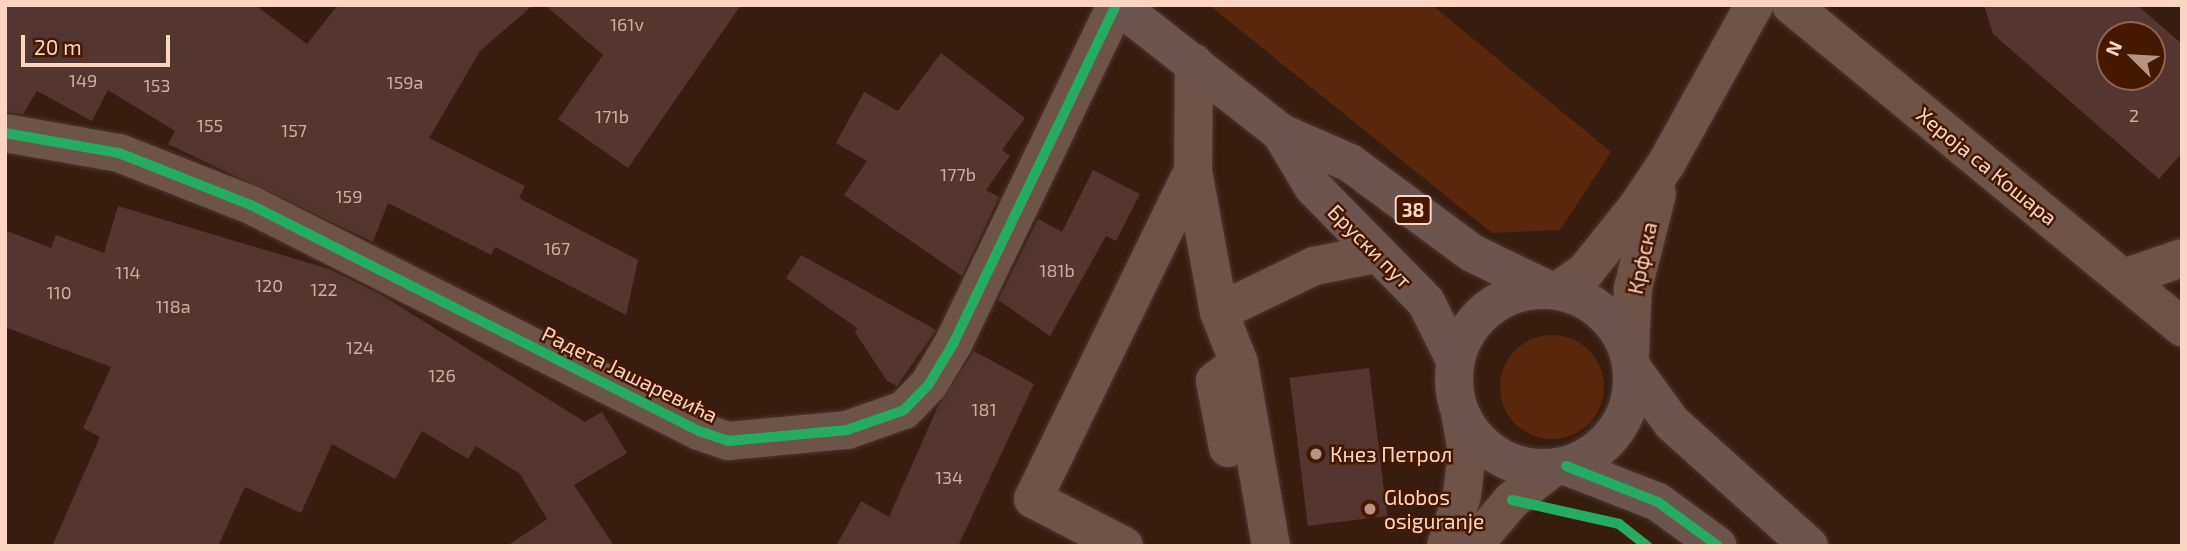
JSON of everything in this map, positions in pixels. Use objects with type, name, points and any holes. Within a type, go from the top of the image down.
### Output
[{"type":"main road","name":"Бруски пут","points":[[1117,5],[1281,133],[1350,163],[1472,253],[1552,289]]},
{"type":"main road","name":"Бруски пут","points":[[1281,133],[1313,187],[1426,302],[1455,360]]},
{"type":"main road","name":"38","points":[[1718,546],[1658,502],[1558,467],[1523,467],[1497,456],[1475,438],[1460,414],[1453,387],[1455,360],[1467,332],[1487,308],[1514,293],[1552,289],[1582,297],[1603,311],[1672,424],[1809,546]]},
{"type":"main road","points":[[1558,467],[1598,449],[1622,421],[1629,405],[1631,360]]},
{"type":"street","name":"Радета Јашаревића","points":[[5,134],[119,153],[251,205],[699,431],[728,441],[846,430],[904,410],[929,384],[953,344],[1117,5]]},
{"type":"street","name":"Крфска","points":[[1552,289],[1585,272],[1611,244],[1666,164],[1754,5]]},
{"type":"street","name":"Хероја са Кошара","points":[[1791,5],[2182,327]]},
{"type":"street","points":[[1194,63],[1193,171],[1219,312],[1239,363],[1271,546]]},
{"type":"street","name":"Крфска","points":[[1631,360],[1633,288],[1666,164]]},
{"type":"street","points":[[1124,546],[1034,499],[1193,171]]},
{"type":"street","points":[[1219,312],[1314,266],[1376,254]]},
{"type":"street","points":[[2123,278],[2182,258]]},
{"type":"street","points":[[1239,363],[1215,381],[1248,546]]},
{"type":"street","points":[[1446,546],[1462,495],[1467,452],[1460,414]]},
{"type":"street","points":[[1473,546],[1512,500],[1558,467]]},
{"type":"shaded area","points":[[1209,5],[1432,5],[1611,152],[1560,230],[1492,233]]},
{"type":"shaded area","points":[[1552,335],[1572,339],[1589,350],[1600,367],[1604,387],[1600,407],[1589,424],[1572,435],[1552,439],[1532,435],[1515,424],[1504,407],[1500,387],[1504,367],[1515,350],[1532,339]]},
{"type":"building","points":[[5,5],[255,5],[307,44],[338,5],[533,5],[480,51],[429,138],[525,186],[519,198],[638,260],[626,315],[495,247],[491,255],[388,203],[373,242],[168,144],[175,131],[108,90],[92,121],[37,91],[23,114],[5,112]]},
{"type":"building","points":[[545,5],[741,5],[628,168],[558,119],[603,55]]},
{"type":"building","points":[[1984,5],[2137,5],[2155,21],[2096,21],[2096,91],[2166,91],[2166,30],[2182,44],[2182,153],[2159,179],[1993,34]]},
{"type":"building","points":[[941,53],[1025,118],[1002,150],[1010,156],[986,190],[999,197],[962,276],[844,195],[867,161],[836,143],[864,92],[898,111]]},
{"type":"building","points":[[1093,170],[1140,194],[1116,241],[1106,236],[1050,336],[998,300],[1038,219],[1062,232]]},
{"type":"building","points":[[118,206],[329,269],[380,294],[585,422],[602,412],[627,453],[574,485],[614,546],[507,546],[547,519],[520,474],[476,446],[468,459],[422,431],[395,479],[332,444],[301,513],[245,487],[218,546],[52,546],[100,437],[83,428],[111,367],[5,327],[5,230],[51,248],[56,235],[104,253]]},
{"type":"building","points":[[801,255],[936,330],[897,386],[887,381],[855,332],[857,328],[786,278]]},
{"type":"building","points":[[974,351],[1034,384],[958,546],[836,546],[861,501],[889,517],[938,406]]},
{"type":"building","points":[[1369,368],[1387,516],[1308,526],[1290,378]]},
{"type":"cycle path","points":[[5,133],[119,153],[251,205],[699,431],[728,441],[847,430],[904,410],[929,384],[953,344],[1116,5]]},
{"type":"cycle path","points":[[1566,466],[1658,502],[1718,546]]},
{"type":"cycle path","points":[[1512,500],[1619,524],[1647,546]]},
{"type":"place","name":"Кнез Петрол","points":[[1316,454]]},
{"type":"place","name":"Globos osiguranje","points":[[1370,509]]}]
